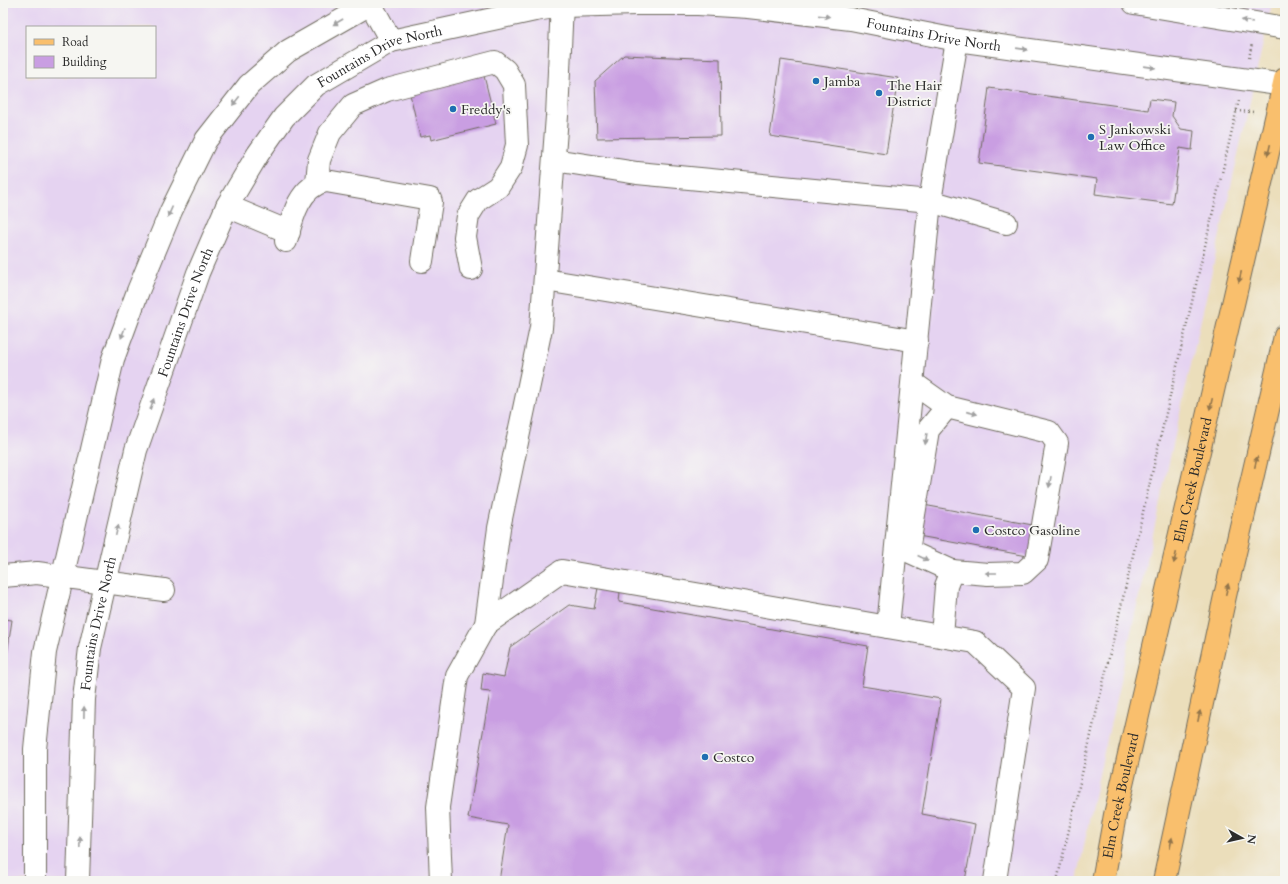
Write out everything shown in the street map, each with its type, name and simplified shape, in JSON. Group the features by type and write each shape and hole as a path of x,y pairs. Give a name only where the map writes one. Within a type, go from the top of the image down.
{"main road":[{"name":"Elm Creek Boulevard","path":"1103,881 1116,815 1285,83"},
{"path":"1164,881 1223,604 1285,336"}],"street":[{"path":"35,881 35,748 45,652 113,359 171,211 206,140 249,85 288,51 371,3 391,42"},
{"path":"1134,3 1285,28"},
{"name":"Fountains Drive North","path":"78,881 84,699 90,648 136,450 198,273 228,206 258,154 284,117 316,86 391,42 562,5 645,4 748,7 851,20 957,40 1243,81 1285,83"},
{"path":"441,881 438,807 457,676 486,624 499,528 541,328 554,160 562,5"},
{"path":"888,627 930,202 957,40"},
{"path":"317,183 319,160 330,133 353,105 387,90 495,62 505,70 514,85 517,145 511,167 498,187 478,200 468,216 465,237 471,269"},
{"path":"554,160 637,173 930,202 1006,223"},
{"path":"228,206 288,236 294,211 310,187 317,183 326,181 430,199 431,202 422,261"},
{"path":"545,280 917,341"},
{"path":"913,383 947,408 1049,432 1057,443 1037,560 1023,573 988,574 952,571 908,551 928,430 947,408"},
{"path":"486,624 562,571 975,642 1024,688 995,881"},
{"path":"942,636 946,586 952,571"},
{"path":"3,576 37,573 164,590"}],"path":[{"path":"1057,881 1257,23"}],"shaded area":[{"path":"3,3 1272,3 1091,810 1077,881 3,881"}],"building":[{"path":"624,55 720,59 721,136 597,138 595,81"},
{"path":"781,60 898,78 886,154 770,136"},
{"name":"Freddy's","path":"483,72 496,124 431,140 430,135 420,137 410,94"},
{"path":"989,88 1148,110 1150,99 1174,102 1172,116 1181,129 1194,131 1192,150 1180,148 1172,204 1095,194 1097,179 979,163"},
{"name":"Costco Gasoline","path":"918,504 1038,526 1033,557 913,535"},
{"name":"Costco","path":"598,588 620,592 619,602 868,646 862,686 941,699 922,814 975,824 965,881 499,881 508,825 468,818 490,692 481,691 483,673 504,677 510,647 569,605 594,609"},
{"path":"3,619 12,620 4,675 3,675"}],"place":[{"name":"Jamba","path":"816,81"},
{"name":"The Hair District","path":"879,93"},
{"name":"Freddy's","path":"453,109"},
{"name":"S Jankowski Law Office","path":"1091,137"},
{"name":"Costco Gasoline","path":"976,530"},
{"name":"Costco","path":"705,757"}]}
